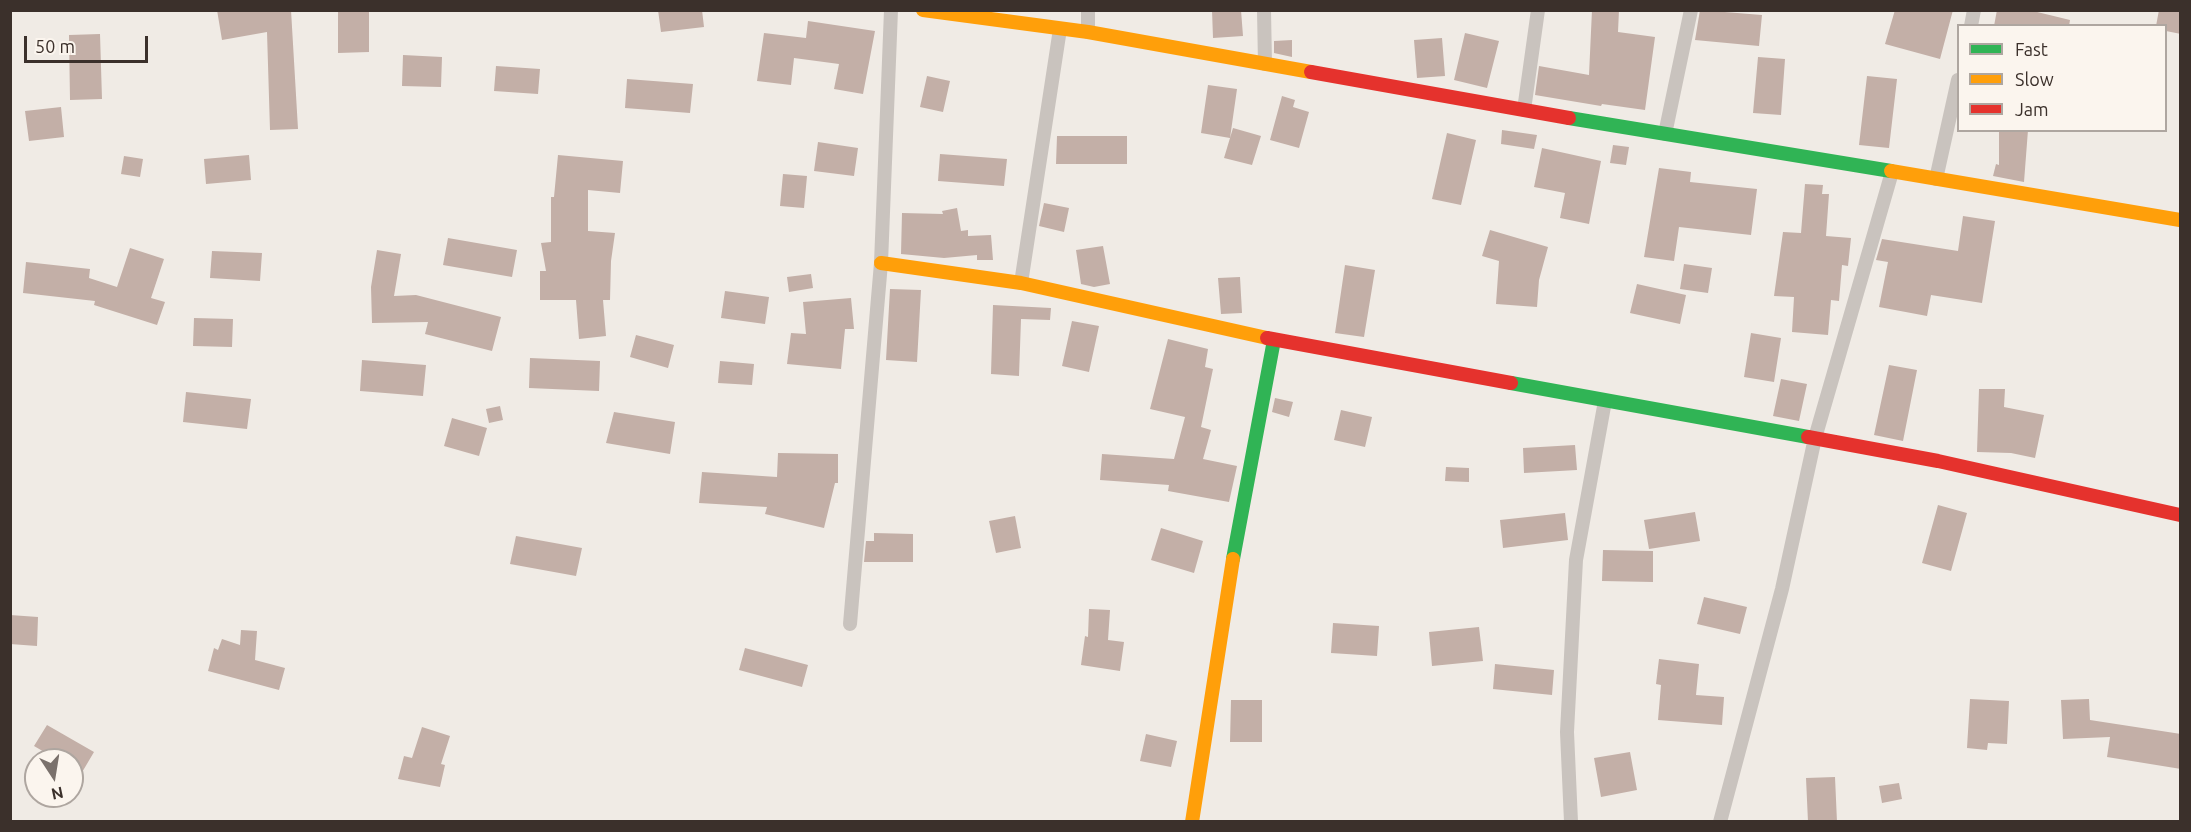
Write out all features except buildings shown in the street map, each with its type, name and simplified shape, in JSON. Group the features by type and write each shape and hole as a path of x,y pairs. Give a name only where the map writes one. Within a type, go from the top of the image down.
{"street":[{"path":"850,624 881,263 891,10"},
{"path":"923,10 1088,33 1524,110 2181,220"},
{"path":"1088,10 1088,33"},
{"path":"1264,10 1265,64"},
{"path":"1524,110 1538,10"},
{"path":"1665,134 1691,10"},
{"path":"1021,283 1060,29"},
{"path":"1936,179 1957,89"},
{"path":"1720,822 1782,589 1815,438 1892,172"},
{"path":"881,263 1021,283 1275,340 1938,461 2181,515"},
{"path":"1192,822 1242,503 1275,340"},
{"path":"1571,822 1567,732 1576,560 1605,401"}],"traffic: fast":[{"path":"1569,118 1891,171"},
{"path":"1233,559 1274,340"},
{"path":"1511,383 1808,437"}],"traffic: slow":[{"path":"923,10 1088,32 1311,72"},
{"path":"1891,171 2180,220"},
{"path":"881,263 1021,283 1267,338"},
{"path":"1192,822 1233,559"}],"traffic: jam":[{"path":"1311,72 1569,118"},
{"path":"1267,338 1511,383"},
{"path":"1808,437 1938,461 2180,515"}]}
